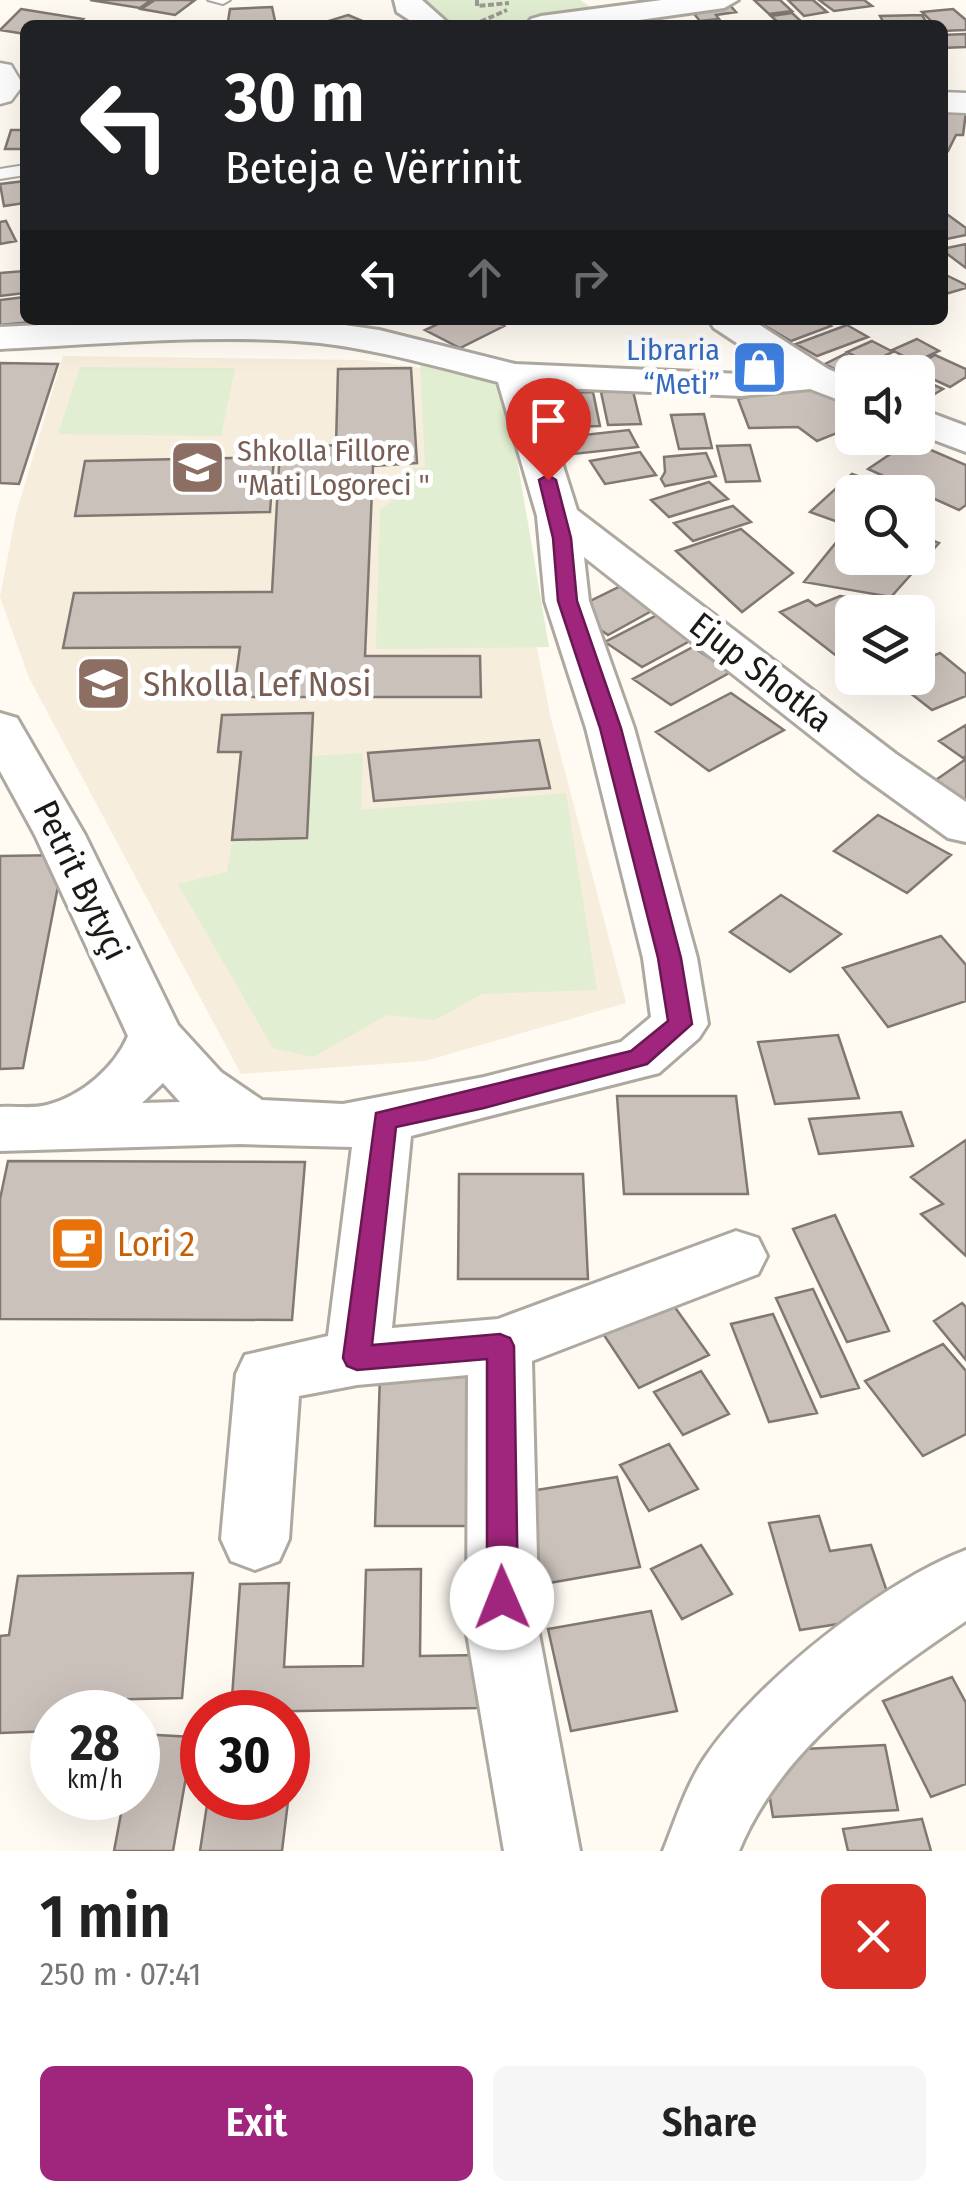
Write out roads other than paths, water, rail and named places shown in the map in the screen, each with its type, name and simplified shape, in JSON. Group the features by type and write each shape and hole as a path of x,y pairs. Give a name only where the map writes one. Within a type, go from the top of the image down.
{"street":[{"path":"408,0 408,6 428,20"},
{"path":"557,20 603,6 724,0"},
{"path":"0,71 7,85 0,94"},
{"path":"735,325 835,385"},
{"path":"0,338 160,330 317,332 379,340 515,375 741,385 815,376"},
{"path":"0,1129 158,1124 343,1126 384,1120 484,1099 639,1058 680,1024 670,958 610,728 567,601 558,516 515,375"},
{"path":"935,427 966,440"},
{"name":"Ejup Shotka","path":"558,516 864,753 966,826"},
{"name":"Petrit Bytyçi","path":"0,728 60,835 156,1036 197,1087 242,1117 264,1124"},
{"path":"59,1126 107,1099 140,1074 156,1036"},
{"path":"357,1358 384,1120"},
{"path":"255,1539 268,1374 357,1358 500,1346 736,1256"},
{"path":"500,1346 503,1634 542,1851"},
{"path":"700,1851 733,1782 790,1714 920,1612 966,1582"}],"lane":[{"path":"215,0 223,0"}],"place":[{"name":"Libraria “Meti”","path":"759,367"},
{"name":"Shkolla Fillore \"Mati Logoreci \"","path":"198,468"},
{"name":"Shkolla Lef Nosi","path":"104,684"},
{"name":"Lori 2","path":"78,1244"}]}
